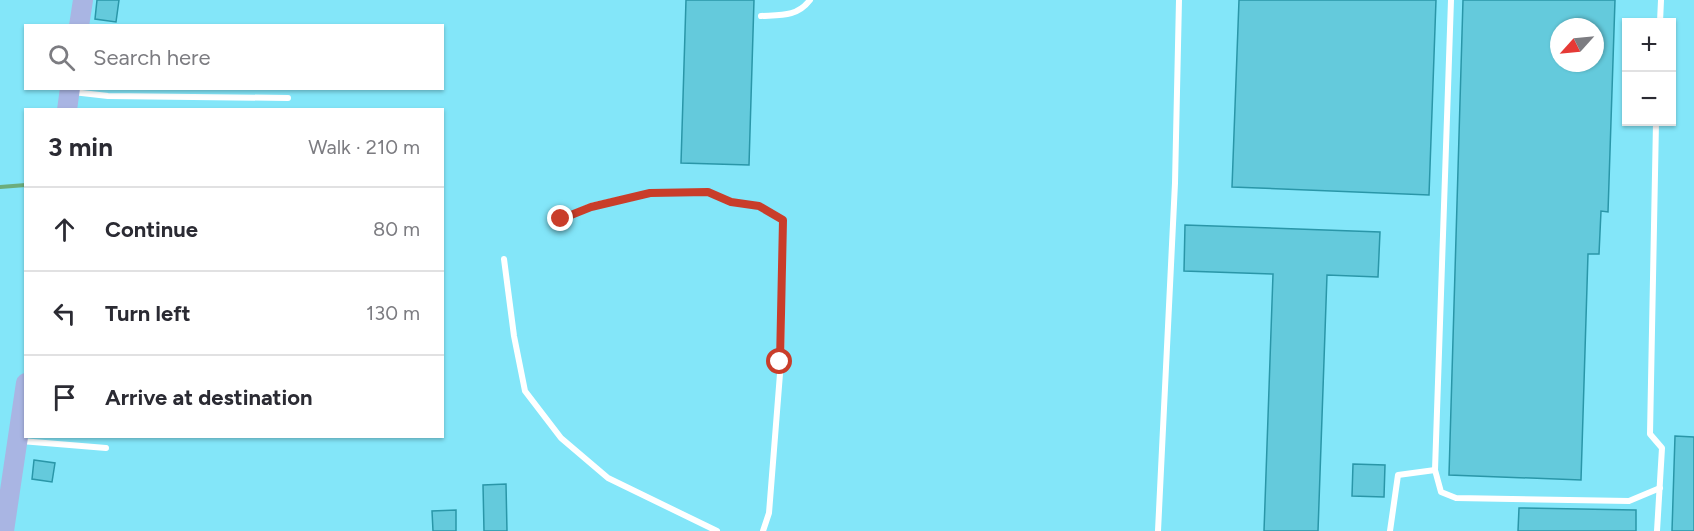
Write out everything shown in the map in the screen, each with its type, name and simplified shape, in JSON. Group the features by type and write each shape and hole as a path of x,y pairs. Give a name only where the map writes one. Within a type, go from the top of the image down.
{"main road":[{"path":"79,24 83,0"},
{"path":"4,531 24,398"}],"lane":[{"path":"761,16 790,15 801,10 810,0"},
{"path":"1158,531 1175,183 1179,0"},
{"path":"1450,0 1435,470 1441,492 1456,498 1629,501 1660,488"},
{"path":"1660,18 1661,0"},
{"path":"69,97 288,98"},
{"path":"1656,126 1650,434 1662,448 1657,531"},
{"path":"561,219 591,207 650,193 708,192 731,202 759,206 783,220 780,362 769,513 763,531"},
{"path":"504,259 514,336 525,391 561,438 608,478 717,531"},
{"path":"18,441 106,448"},
{"path":"1390,531 1398,475 1435,470"}],"building":[{"path":"97,0 119,0 116,22 95,19"},
{"path":"686,0 754,0 749,165 681,163"},
{"path":"1239,0 1436,0 1429,195 1232,187"},
{"path":"1463,0 1615,0 1608,212 1601,211 1599,254 1588,254 1581,480 1449,475"},
{"path":"1185,225 1380,232 1378,277 1327,275 1318,531 1264,531 1273,274 1184,271"},
{"path":"1675,436 1694,437 1694,531 1672,531"},
{"path":"34,460 55,463 52,482 32,479"},
{"path":"1353,464 1385,465 1384,497 1352,496"},
{"path":"506,484 507,531 484,531 483,485"},
{"path":"1519,508 1636,510 1636,531 1518,531"},
{"path":"456,510 456,531 433,531 432,511"}],"waterway":[{"path":"0,187 24,185"}],"route":[{"path":"561,219 591,207 650,193 708,192 731,202 759,206 783,220 780,362"}]}
